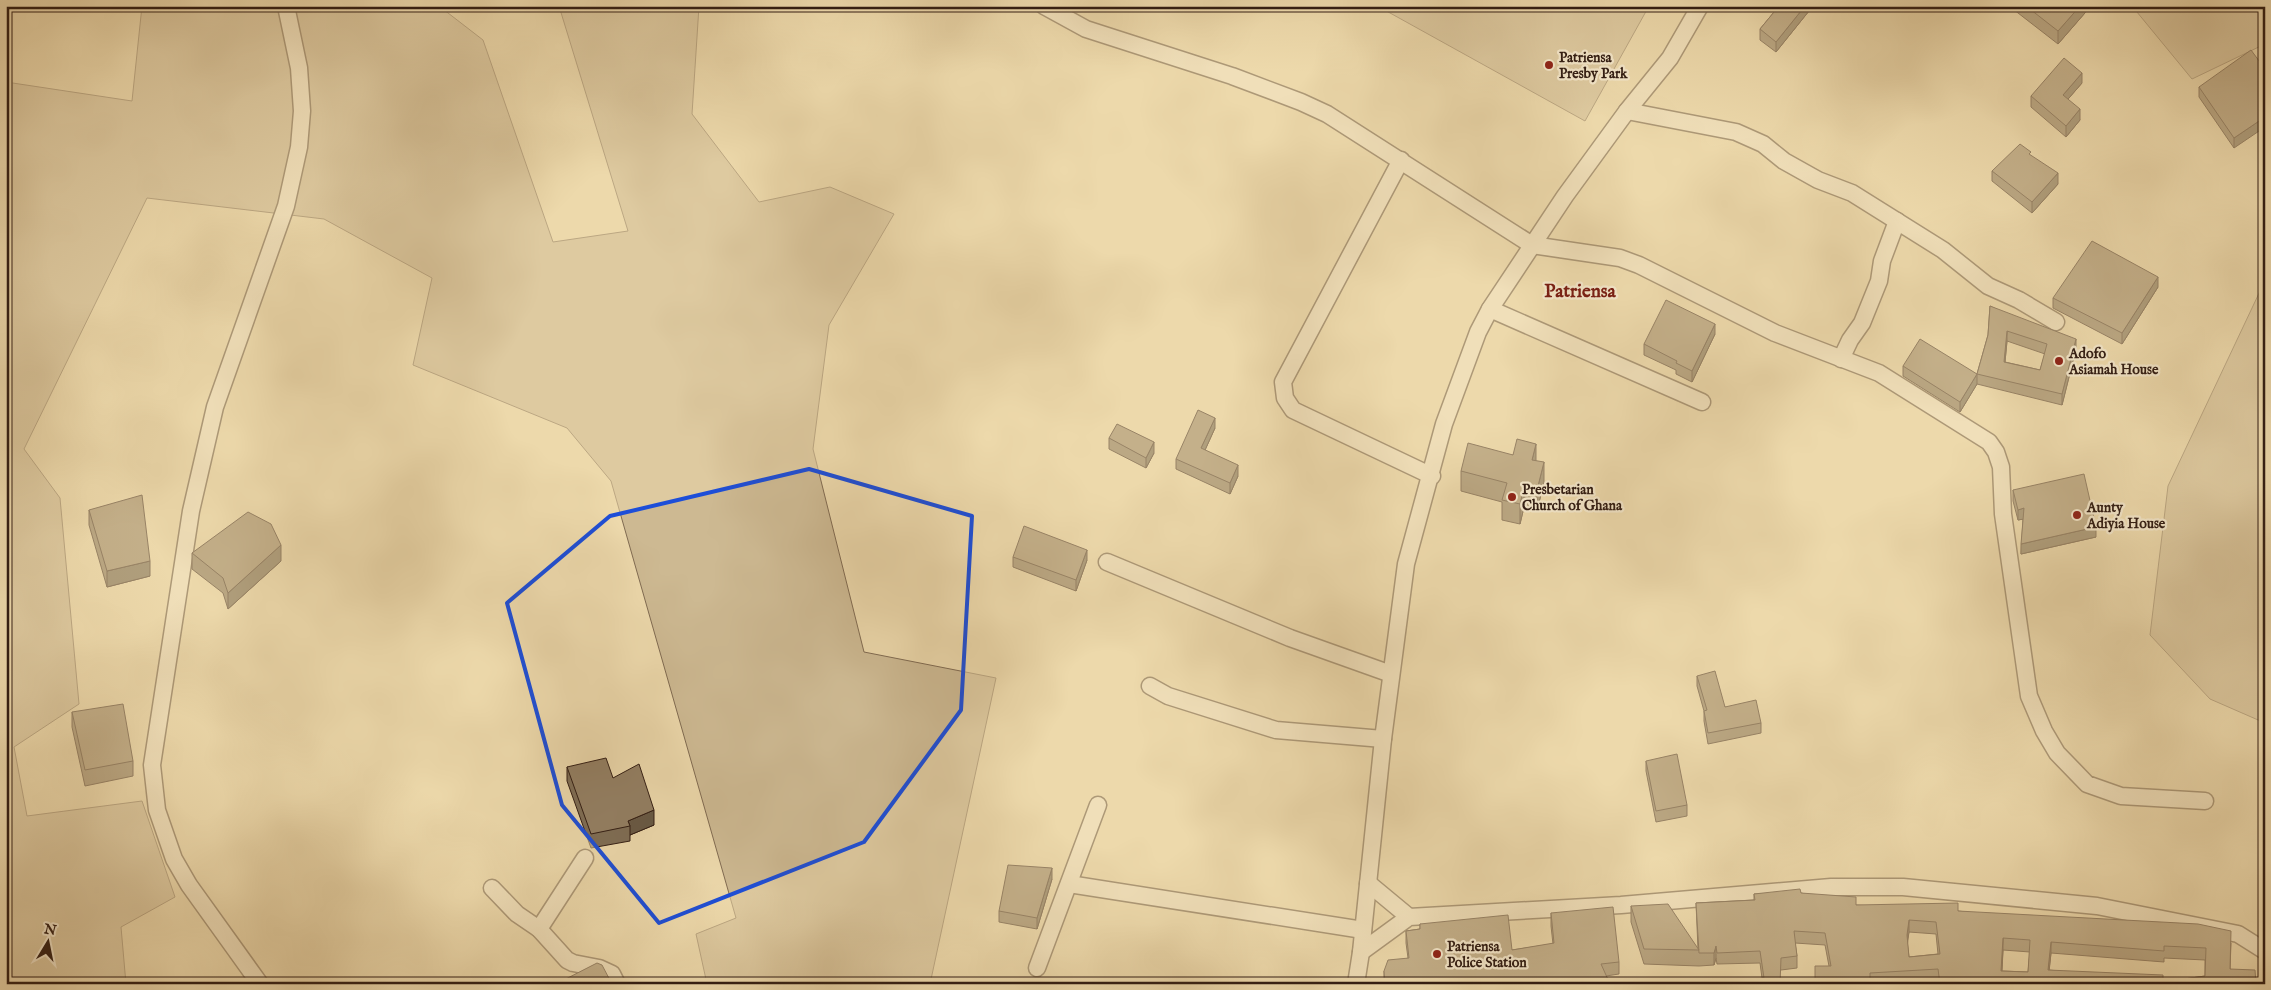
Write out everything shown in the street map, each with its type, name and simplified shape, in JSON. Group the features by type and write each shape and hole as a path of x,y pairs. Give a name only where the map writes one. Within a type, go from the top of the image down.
{"street":[{"path":"260,984 189,884 174,859 157,810 152,765 189,521 213,417 286,206 299,148 302,111 300,68 286,6"},
{"path":"1044,6 1086,29 1170,55 1301,102 1327,114 1532,245 1620,258 1639,265 1775,334 1879,373 1989,442 1996,452 2000,467 2003,514 2030,696 2044,731 2057,753 2088,784 2121,796 2204,801"},
{"path":"1356,984 1383,739 1406,564 1432,476 1444,424 1478,332 1490,309 1532,245 1626,111 1670,58 1700,6"},
{"path":"1626,111 1736,132 1763,144 1784,161 1818,180 1852,193 1943,250 1988,286 2019,300 2056,322"},
{"path":"1401,160 1283,382 1285,398 1293,410 1432,476"},
{"path":"1841,359 1850,340 1862,323 1872,300 1879,281 1882,261 1897,221"},
{"path":"1490,309 1702,402"},
{"path":"1107,562 1290,638 1391,674"},
{"path":"1150,686 1168,696 1276,730 1383,739"},
{"path":"1037,968 1098,805"},
{"path":"539,929 585,858"},
{"path":"1368,883 1409,917"},
{"path":"1069,884 1363,930"},
{"path":"1361,952 1409,917 1621,906 1831,887 1903,887 2097,906 2238,934 2265,951"},
{"path":"492,888 517,914 539,929 567,960 606,971 612,974 617,984"}],"highlighted area":[{"path":"809,469 972,516 961,710 864,842 659,923 562,805 507,603 610,516"}],"shaded area":[{"path":"142,6 439,6 483,40 553,242 628,231 559,6 699,6 692,114 759,202 830,187 894,214 829,325 813,449 864,652 996,678 930,984 707,984 696,934 736,918 611,481 567,428 413,365 432,278 324,219 147,198 24,449 60,498 79,704 14,747 27,816 142,801 175,897 121,927 126,984 6,984 6,82 132,101"},
{"name":"Patriensa Presby Park","path":"1382,6 1649,6 1585,121 1381,8"},
{"path":"2132,6 2265,6 2265,44 2192,79"},
{"path":"2265,286 2265,723 2210,699 2150,635 2168,486 2261,289"}],"building":[{"path":"1779,6 1805,6 1776,42 1760,29"},
{"path":"2026,6 2080,6 2058,31"},
{"path":"2251,50 2265,69 2265,117 2234,138 2199,87"},
{"path":"2064,58 2082,73 2063,95 2080,109 2066,126 2031,96"},
{"path":"2020,144 2031,152 2029,154 2058,173 2032,202 1992,171"},
{"path":"2092,241 2158,277 2122,333 2053,298"},
{"path":"1666,300 1715,324 1692,371 1644,344"},
{"path":"1990,306 2076,339 2062,394 1977,374 1988,335","holes":["2007,331 2047,344 2040,370 2004,362"]},
{"path":"1920,339 1977,374 1960,402 1903,366"},
{"path":"1198,410 1215,418 1201,448 1238,465 1230,483 1176,459"},
{"path":"1117,424 1154,442 1146,458 1109,438"},
{"path":"1517,439 1536,444 1532,460 1544,462 1537,490 1524,487 1520,504 1502,500 1507,483 1461,471 1468,443 1513,455"},
{"name":"Aunty Adiyia House","path":"2084,474 2096,527 2021,544 2024,508 2018,510 2013,490"},
{"path":"142,495 150,561 107,571 89,510"},
{"path":"248,512 271,524 281,545 228,593 223,578 192,553"},
{"path":"1024,526 1087,550 1076,580 1013,557"},
{"path":"1715,671 1725,707 1756,700 1761,723 1708,733 1704,711 1707,710 1697,676"},
{"path":"123,704 133,761 85,770 72,712"},
{"path":"1677,754 1687,805 1656,811 1646,761"},
{"path":"606,758 613,778 639,764 654,810 628,821 630,826 591,834 567,767"},
{"path":"1008,865 1052,868 1037,918 999,911"},
{"path":"1800,889 1801,893 1856,897 1856,905 1958,903 1958,911 2198,924 2231,931 2230,969 2255,970 2256,984 1940,984 1938,969 1870,973 1870,984 1815,984 1815,966 1831,966 1825,933 1794,931 1797,956 1781,958 1780,984 1726,984 1764,978 1760,951 1717,953 1716,946 1714,953 1699,953 1696,903 1755,900 1754,894","holes":["1909,920 1936,922 1940,954 1909,957 1907,935","2003,938 2030,940 2028,972 2001,971","2051,942 2164,951 2164,946 2206,948 2205,976 2163,982 2163,975 2048,970"]},
{"path":"1668,904 1699,950 1644,949 1631,906"},
{"path":"1613,907 1619,962 1601,964 1610,984 1385,984 1384,971 1388,960 1409,958 1406,931 1420,929 1420,924 1508,915 1512,950 1554,943 1551,913"},
{"path":"597,963 602,965 612,984 556,984"}],"place":[{"name":"Patriensa Presby Park","path":"1549,65"},
{"name":"Adofo Asiamah House","path":"2059,361"},
{"name":"Presbetarian Church of Ghana","path":"1512,497"},
{"name":"Aunty Adiyia House","path":"2077,515"},
{"name":"Patriensa Police Station","path":"1437,954"}],"district":[{"name":"Patriensa","path":"1580,290"}]}
